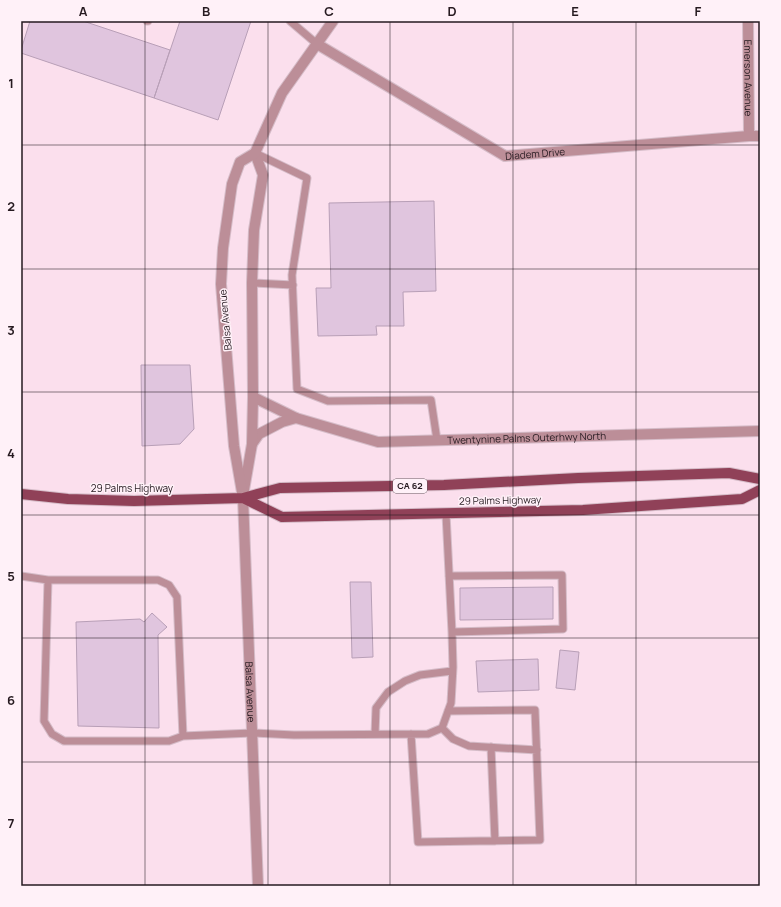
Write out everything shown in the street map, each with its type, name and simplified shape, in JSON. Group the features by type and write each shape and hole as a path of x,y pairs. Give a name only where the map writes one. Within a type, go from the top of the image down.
{"main road":[{"name":"29 Palms Highway","path":"21,494 68,499 134,501 243,498 280,488 444,485 578,478 729,473 760,479"},
{"name":"29 Palms Highway","path":"243,498 282,517 583,510 742,500 760,490"}],"street":[{"path":"255,153 282,93 333,21"},
{"name":"Emerson Avenue","path":"748,21 749,136"},
{"name":"Diadem Drive","path":"317,44 505,156 760,136"},
{"name":"Balsa Avenue","path":"243,498 252,444 252,283 254,230 263,175 255,153 240,162 232,184 223,248 222,284 234,446 243,498 258,886"},
{"name":"Twentynine Palms Outerhwy North","path":"253,397 296,418 378,442 760,431"},
{"path":"252,444 259,434 282,422 296,418"}],"lane":[{"path":"290,21 317,44"},
{"path":"255,153 307,178 292,275 297,389 328,401 431,400 437,440"},
{"path":"252,283 293,285"},
{"path":"48,580 44,721 52,734 64,741 170,741 183,736 252,733 428,734 442,728 451,703 452,632 446,514"},
{"path":"449,576 562,575 563,629 452,632"},
{"path":"21,576 48,580 158,580 169,585 177,597 183,736"},
{"path":"375,734 376,708 388,692 405,681 420,675 452,671"},
{"path":"411,734 418,842 540,840 535,710 448,711"},
{"path":"442,728 453,739 469,746 536,750"},
{"path":"491,747 495,841"}],"building":[{"path":"30,21 83,21 170,50 154,98 21,53"},
{"path":"180,21 251,21 218,120 154,98"},
{"path":"434,201 436,291 403,292 404,326 376,326 377,335 318,336 316,288 331,288 329,203"},
{"path":"141,365 190,365 194,429 180,444 142,446"},
{"path":"350,582 371,582 373,657 352,658"},
{"path":"553,587 553,619 460,620 460,588"},
{"path":"152,613 167,627 158,635 159,728 78,726 76,622 140,619 144,622"},
{"path":"560,650 579,652 575,690 556,688"},
{"path":"538,659 539,690 478,692 476,661"}]}
